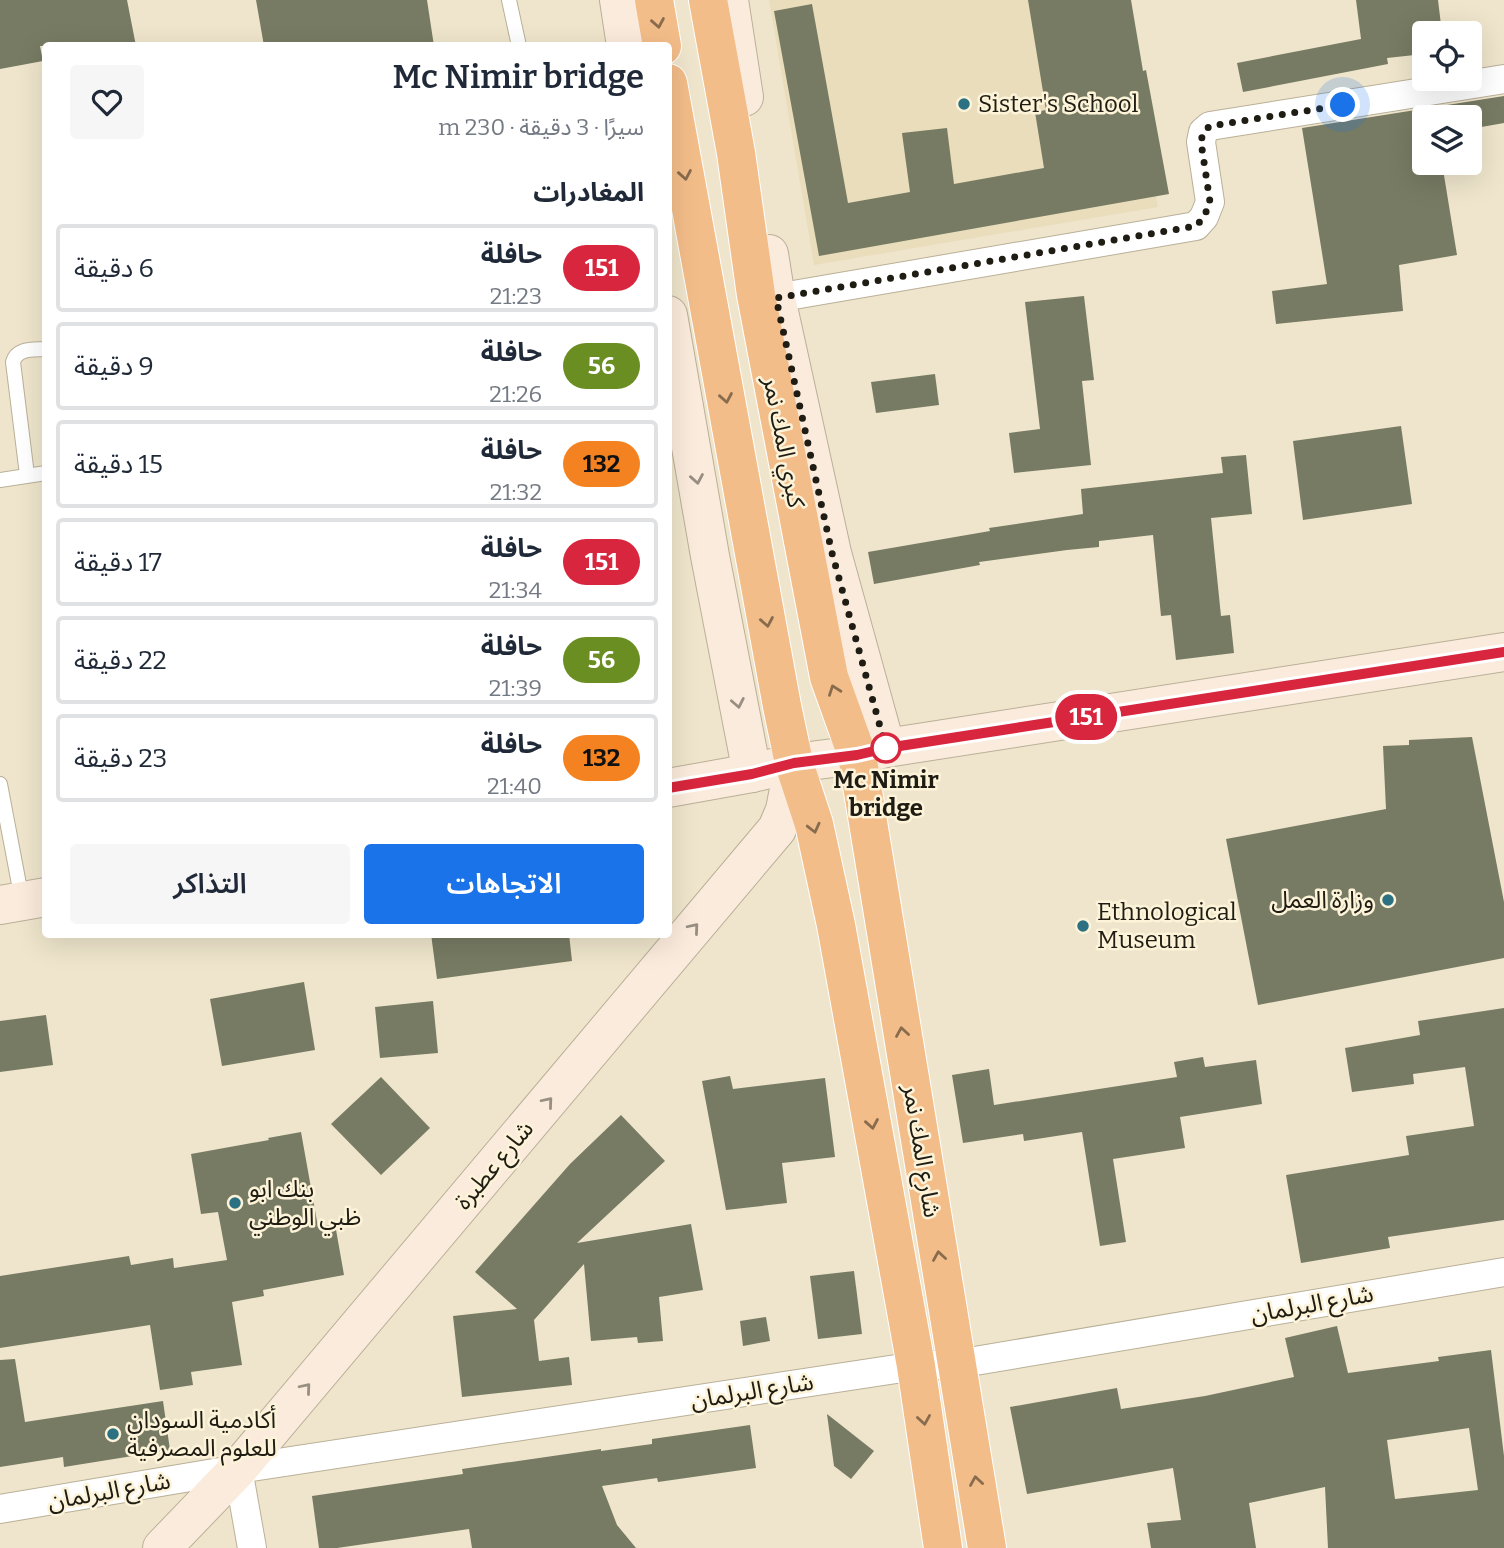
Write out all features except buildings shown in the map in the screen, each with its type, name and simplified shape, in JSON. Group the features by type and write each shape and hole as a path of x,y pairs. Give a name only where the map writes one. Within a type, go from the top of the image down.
{"highway":[{"path":"654,0 661,42"},
{"name":"كبري المك نمر","path":"708,0 736,153 756,295 830,677 872,752"},
{"name":"كبري المك نمر","path":"672,105 794,763"},
{"name":"شارع المك نمر","path":"872,752 957,1364 986,1548"},
{"name":"شارع المك نمر","path":"794,763 814,824 836,925 916,1366 943,1548"}],"street":[{"path":"619,0 625,42"},
{"path":"729,0 776,298 872,752"},
{"path":"776,298 1196,226 1204,217 1210,202 1201,142 1203,132 1210,126 1504,79"},
{"path":"672,338 752,774"},
{"path":"672,787 752,774 794,763 1504,652"},
{"name":"شارع عطبرة","path":"162,1548 238,1469 777,829 785,810 794,763"},
{"name":"شارع البرلمان","path":"0,1509 238,1469 916,1366 957,1364 1504,1272"},
{"path":"238,1469 252,1548"}],"lane":[{"path":"509,0 518,42"},
{"path":"27,475 13,362 20,352 42,349"},
{"path":"0,480 42,473"},
{"path":"0,783 22,901"}],"shaded area":[{"name":"Sister's School","path":"769,0 1123,0 1158,207 814,265"}],"bus line":[{"name":"151","path":"672,787 752,774 794,763 1504,652"}],"place":[{"name":"Sister's School","path":"964,104"},
{"name":"Mc Nimir bridge","path":"886,748"},
{"name":"وزارة العمل","path":"1388,900"},
{"name":"Ethnological Museum","path":"1083,926"},
{"name":"بنك ابو ظبي الوطني","path":"235,1203"},
{"name":"أكادمية السودان للعلوم المصرفية","path":"113,1434"}],"route":[{"path":"886,748 832,553 776,298 1196,226 1204,217 1210,202 1201,142 1203,132 1210,126 1343,105"}]}
